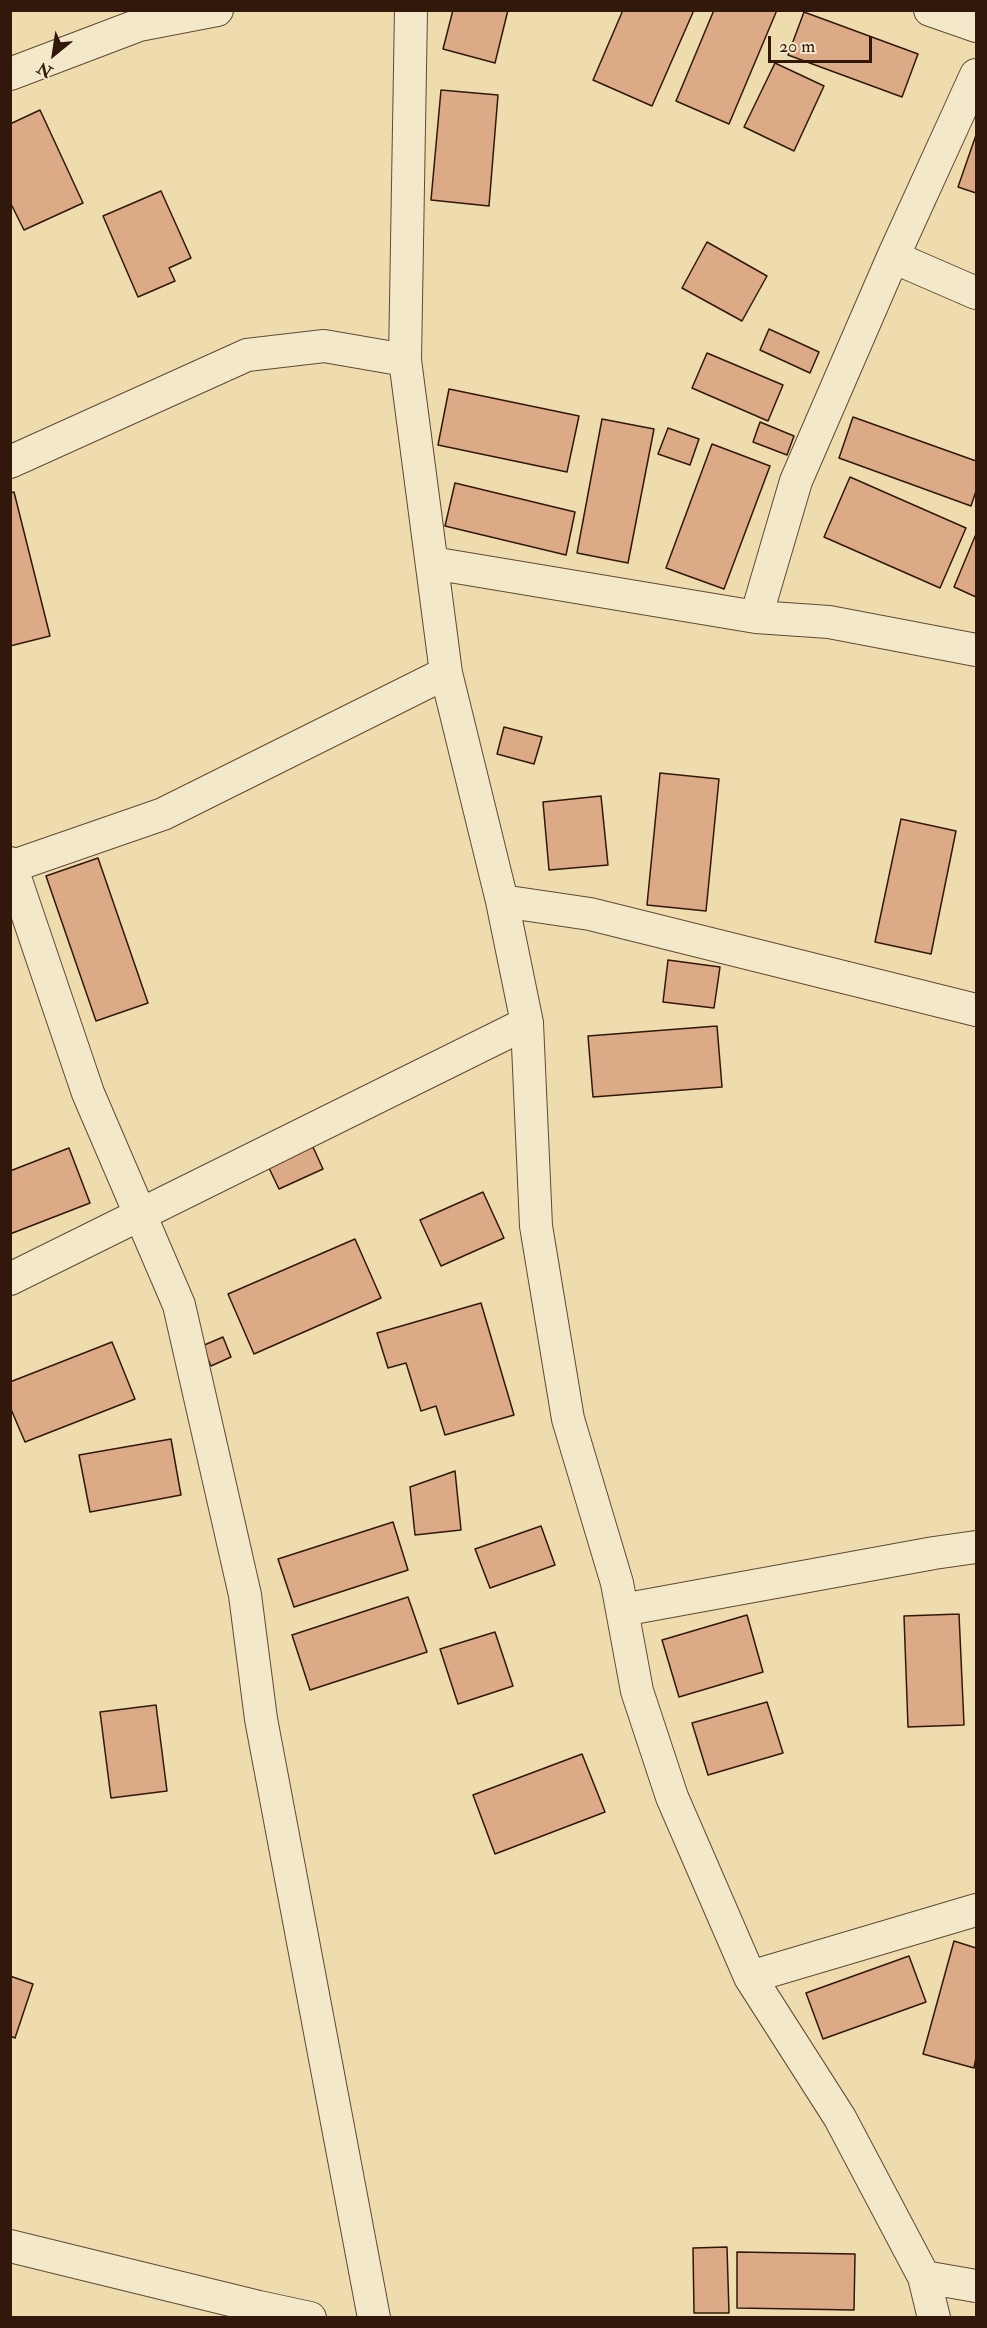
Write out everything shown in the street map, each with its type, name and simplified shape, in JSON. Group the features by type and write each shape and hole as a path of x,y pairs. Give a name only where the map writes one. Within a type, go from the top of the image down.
{"street":[{"path":"10,74 139,25 217,10"},
{"path":"411,10 405,360 446,673 502,901 526,1023 536,1226 568,1419 617,1583 637,1691 672,1797 750,1977 840,2118 924,2277 934,2318"},
{"path":"930,10 976,26"},
{"path":"756,617 796,480 893,256 976,75"},
{"path":"893,256 976,293"},
{"path":"10,462 247,355 324,346 405,360"},
{"path":"432,563 756,617 829,622 976,650"},
{"path":"374,2318 261,1719 245,1595 179,1305 87,1093 11,865 163,814 446,673"},
{"path":"502,901 590,914 976,1010"},
{"path":"10,1279 526,1023"},
{"path":"622,1610 976,1547"},
{"path":"750,1977 976,1910"},
{"path":"10,2246 310,2318"},
{"path":"924,2277 976,2286"}],"building":[{"path":"453,10 508,10 495,63 443,49"},
{"path":"623,10 694,10 652,106 593,80"},
{"path":"714,10 777,10 729,124 676,101"},
{"path":"804,12 918,54 902,97 788,55"},
{"path":"775,63 824,86 794,151 744,127"},
{"path":"441,90 498,95 489,206 431,200"},
{"path":"40,110 83,203 24,230 10,202 10,124"},
{"path":"976,135 976,193 958,187"},
{"path":"161,191 191,258 169,268 175,281 138,297 103,216"},
{"path":"707,242 767,276 742,321 682,288"},
{"path":"769,329 819,352 810,373 760,350"},
{"path":"707,353 783,385 768,421 692,388"},
{"path":"449,389 579,416 567,472 438,445"},
{"path":"853,417 976,461 976,491 971,506 839,458"},
{"path":"602,419 654,429 628,563 577,553"},
{"path":"760,422 794,436 787,455 753,442"},
{"path":"668,428 699,439 690,465 658,454"},
{"path":"712,444 770,466 724,589 666,568"},
{"path":"850,477 966,528 940,588 824,537"},
{"path":"455,483 575,512 566,555 445,526"},
{"path":"14,492 50,636 10,646 10,493"},
{"path":"976,534 976,597 954,587"},
{"path":"504,727 542,737 534,764 497,754"},
{"path":"660,773 719,779 706,911 647,905"},
{"path":"601,796 608,865 549,870 543,802"},
{"path":"901,819 956,831 931,954 875,942"},
{"path":"98,858 148,1003 96,1021 46,876"},
{"path":"668,960 720,967 714,1008 663,1002"},
{"path":"717,1026 722,1087 593,1097 588,1036"},
{"path":"313,1147 323,1169 279,1189 268,1166"},
{"path":"69,1148 90,1203 10,1234 10,1171"},
{"path":"483,1192 504,1238 441,1266 420,1220"},
{"path":"355,1239 381,1298 254,1354 228,1294"},
{"path":"481,1303 514,1415 445,1435 436,1406 421,1411 406,1363 388,1368 377,1333"},
{"path":"223,1337 231,1357 211,1366 202,1346"},
{"path":"112,1342 135,1399 25,1442 10,1407 10,1382"},
{"path":"171,1439 181,1495 90,1512 79,1455"},
{"path":"455,1471 461,1530 415,1535 410,1487"},
{"path":"393,1522 408,1570 294,1607 278,1559"},
{"path":"541,1526 555,1565 490,1588 475,1549"},
{"path":"408,1597 427,1652 310,1690 292,1635"},
{"path":"959,1614 964,1725 908,1727 904,1616"},
{"path":"747,1615 763,1672 679,1697 662,1640"},
{"path":"495,1632 513,1686 458,1704 440,1649"},
{"path":"767,1702 783,1753 708,1775 692,1723"},
{"path":"156,1705 167,1791 111,1798 100,1712"},
{"path":"582,1754 605,1812 495,1854 473,1795"},
{"path":"954,1941 976,1948 976,2057 974,2068 923,2054"},
{"path":"909,1956 926,2002 823,2039 806,1993"},
{"path":"10,1976 33,1984 15,2038 10,2036"},
{"path":"727,2247 729,2313 694,2313 693,2248"},
{"path":"737,2252 855,2254 854,2310 737,2308"}]}
